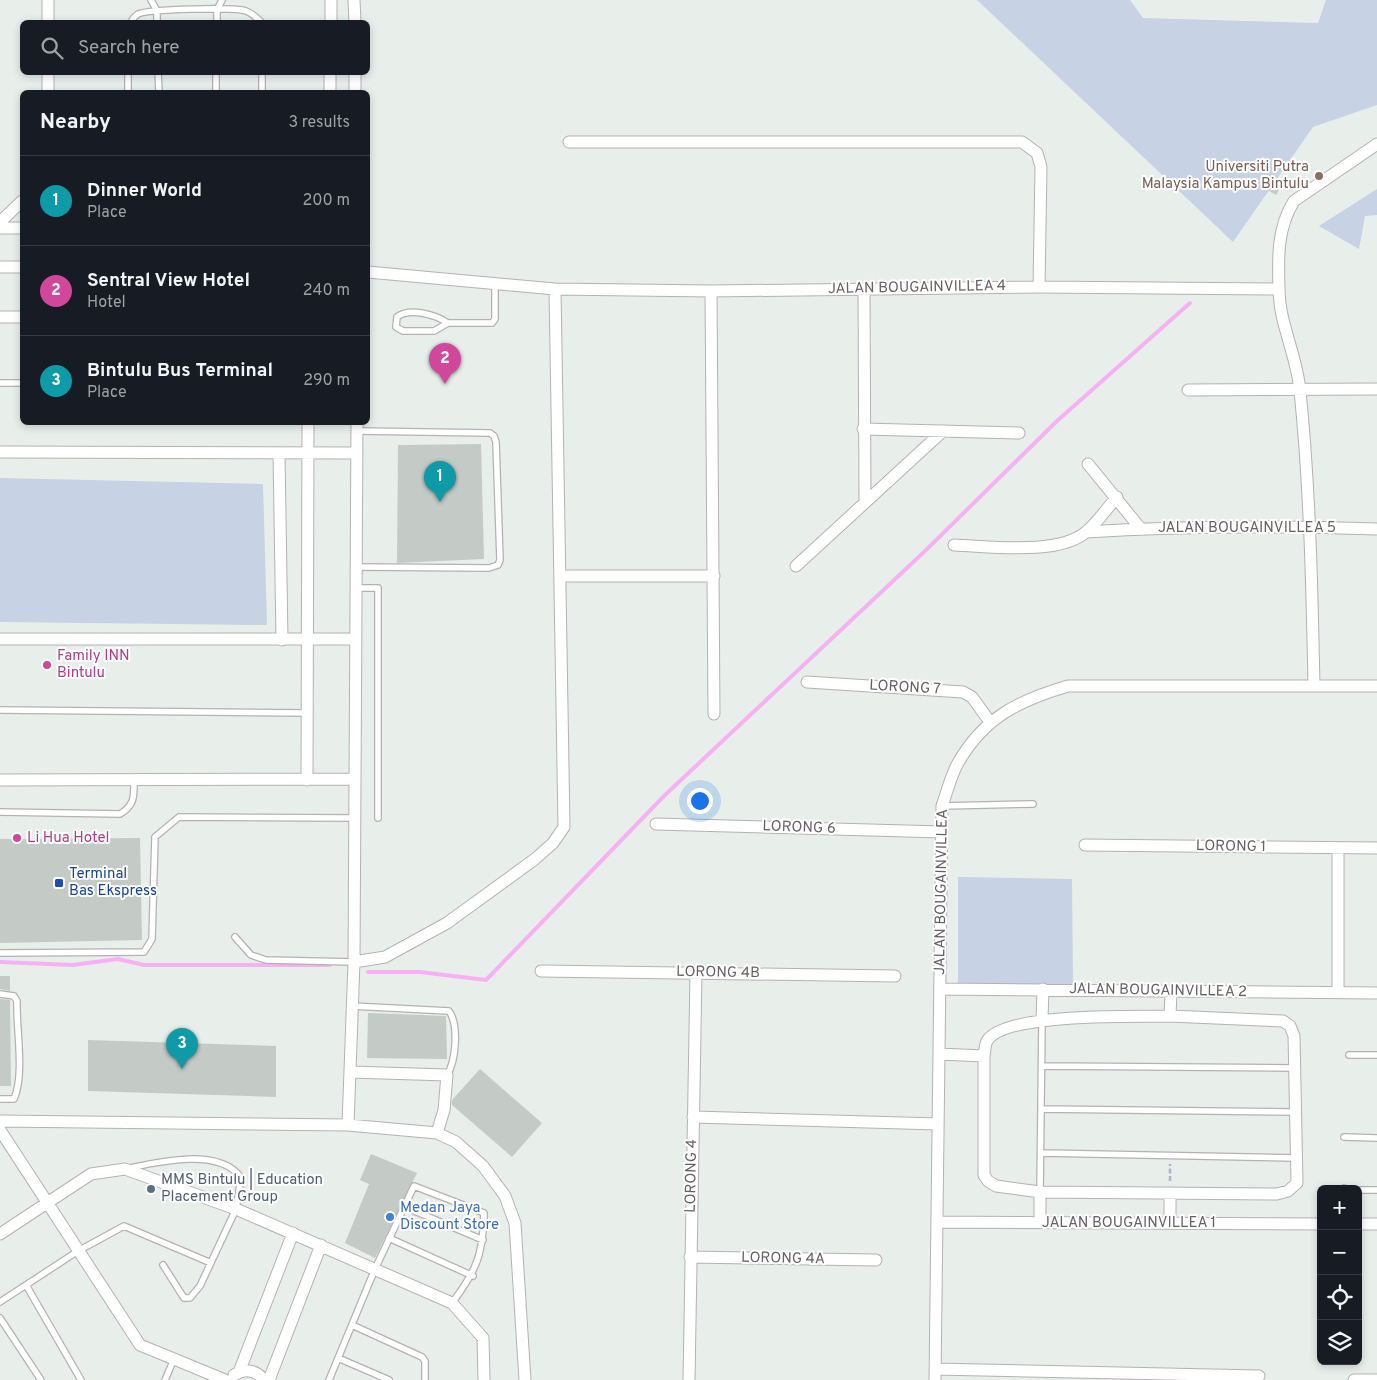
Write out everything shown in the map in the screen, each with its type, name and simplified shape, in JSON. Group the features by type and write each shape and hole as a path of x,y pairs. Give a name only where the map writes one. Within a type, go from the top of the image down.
{"street":[{"path":"48,0 48,20"},
{"path":"331,0 331,20"},
{"path":"354,0 355,20"},
{"path":"48,75 48,90"},
{"path":"330,75 330,90"},
{"path":"355,75 356,90"},
{"path":"568,142 1022,142 1037,152 1041,167 1039,287"},
{"path":"1314,686 1310,527 1300,390 1294,352 1281,316 1278,289 1280,231 1286,213 1294,201 1377,144"},
{"path":"0,222 20,203"},
{"path":"0,228 20,228"},
{"path":"0,267 20,267"},
{"name":"JALAN BOUGAINVILLEA 4","path":"370,272 555,289 711,291 1039,287 1278,289"},
{"path":"354,962 385,957 447,924 535,859 553,843 564,827 555,289"},
{"path":"864,289 863,429 865,500"},
{"path":"711,291 714,714"},
{"path":"0,317 20,317"},
{"path":"1188,390 1377,389"},
{"path":"307,780 308,425"},
{"path":"348,1125 354,962 357,427"},
{"path":"863,429 1019,433"},
{"path":"796,566 865,500 943,431"},
{"path":"0,452 357,453"},
{"path":"278,453 282,640"},
{"name":"JALAN BOUGAINVILLEA 5","path":"1088,464 1141,529 1310,527 1377,529"},
{"path":"954,545 1049,546 1068,542 1086,532 1116,496"},
{"path":"1086,532 1141,529"},
{"path":"560,576 714,576"},
{"path":"0,639 356,639"},
{"name":"LORONG 7","path":"807,682 964,692 972,697 990,722"},
{"name":"JALAN BOUGAINVILLEA","path":"935,1374 942,806 958,763 990,722 1032,697 1068,686 1377,686"},
{"path":"0,780 355,779"},
{"name":"LORONG 6","path":"656,824 942,832"},
{"name":"LORONG 1","path":"1085,845 1377,848"},
{"path":"1338,848 1338,992"},
{"name":"LORONG 4B","path":"541,971 895,976"},
{"name":"LORONG 4","path":"688,1380 696,972"},
{"name":"JALAN BOUGAINVILLEA 2","path":"940,989 1377,993"},
{"path":"1042,1019 1043,989"},
{"path":"1170,1016 1171,992"},
{"path":"1170,1016 1283,1021 1290,1026 1294,1036 1297,1183 1288,1191 1277,1194 1040,1192 996,1186 988,1181 984,1175 984,1056 987,1040 997,1033 1042,1019 1170,1016"},
{"path":"939,1054 984,1056"},
{"path":"350,1072 447,1075 444,1110 437,1133"},
{"path":"693,1116 938,1124"},
{"path":"0,1120 348,1125 437,1133 456,1142 483,1166 505,1196 515,1223 525,1380"},
{"path":"0,1130 140,1345 225,1380"},
{"path":"0,1234 91,1174 125,1170 236,1209 452,1303 484,1338 484,1380"},
{"path":"1040,1192 1040,1222"},
{"path":"1170,1193 1170,1223"},
{"name":"JALAN BOUGAINVILLEA 1","path":"937,1222 1317,1224"},
{"path":"1362,1224 1377,1224"},
{"path":"230,1380 239,1372 293,1233"},
{"path":"269,1380 321,1245"},
{"name":"LORONG 4A","path":"690,1257 876,1260"},
{"path":"239,1372 252,1371 264,1380"},
{"path":"935,1374 1259,1376"},
{"path":"1354,1380 1377,1380"}],"lane":[{"path":"150,0 156,11 157,20"},
{"path":"217,20 217,10 222,0"},
{"path":"132,20 138,14 156,11 217,10 245,10 259,20"},
{"path":"128,75 128,90"},
{"path":"158,75 159,90"},
{"path":"216,75 216,90"},
{"path":"262,75 262,90"},
{"path":"448,323 435,315 405,313 397,317 396,327 403,331 434,331 448,323 492,323 495,319 495,283"},
{"path":"0,383 20,383"},
{"path":"356,567 489,568 498,565 500,560 496,442 494,436 490,433 357,427"},
{"path":"356,588 378,588 378,818"},
{"path":"0,710 307,713"},
{"path":"0,812 120,814 130,808 134,800 134,780"},
{"path":"942,806 1033,804"},
{"path":"0,952 144,952 152,939 155,837 179,817 355,818"},
{"path":"235,937 250,955 266,960 354,962"},
{"path":"0,994 14,996 17,1000 18,1090 14,1099 0,1099"},
{"path":"352,1006 449,1011 454,1026 452,1067 447,1075"},
{"path":"1040,1192 1042,1019"},
{"path":"1349,1055 1377,1055"},
{"path":"1042,1066 1294,1068"},
{"path":"1041,1109 1295,1112"},
{"path":"1344,1137 1377,1138"},
{"path":"1041,1154 1296,1158"},
{"path":"125,1170 170,1159 223,1162 236,1170 241,1178 236,1209 200,1286 187,1299 184,1298 163,1265"},
{"path":"329,1380 375,1269 414,1186 483,1212 483,1240 472,1276 452,1303"},
{"path":"1362,1190 1377,1190"},
{"path":"405,1207 483,1240"},
{"path":"0,1302 78,1251 124,1226 211,1263"},
{"path":"389,1238 472,1276"},
{"path":"26,1285 81,1380"},
{"path":"0,1318 41,1380"},
{"path":"352,1325 422,1357 425,1360 424,1380"},
{"path":"338,1358 389,1380"},
{"path":"165,1380 174,1359"}],"path":[{"path":"1170,1156 1170,1193"}],"shaded area":[{"path":"977,0 1130,0 1143,18 1318,23 1326,0 1377,0 1377,105 1313,127 1233,242"},
{"path":"1377,189 1377,215 1365,216 1359,249 1319,226"},
{"path":"0,478 263,484 267,625 0,622"},
{"path":"958,877 1072,879 1073,985 958,984"}],"building":[{"path":"1273,178 1282,184 1276,195 1266,189"},
{"path":"481,444 484,559 397,563 398,445"},
{"path":"140,838 142,940 0,943 0,839"},
{"path":"0,976 10,976 10,991 0,989"},
{"path":"0,999 10,1000 11,1086 0,1086"},
{"path":"368,1013 446,1016 447,1059 367,1058"},
{"path":"88,1040 276,1046 276,1097 88,1091"},
{"path":"480,1069 542,1123 512,1157 452,1105 452,1100"},
{"path":"371,1154 417,1173 375,1258 345,1243 369,1184 360,1180"}],"waterway":[{"path":"368,972 420,972 486,980 665,795 924,552 1057,421 1190,303"},
{"path":"0,962 73,965 118,959 144,965 330,965"}],"place":[{"name":"Universiti Putra Malaysia Kampus Bintulu","path":"1319,176"},
{"name":"Sentral View Hotel","path":"445,384"},
{"name":"Dinner World","path":"440,502"},
{"name":"Family INN Bintulu","path":"47,665"},
{"name":"Li Hua Hotel","path":"17,838"},
{"name":"Terminal Bas Ekspress","path":"59,883"},
{"name":"Bintulu Bus Terminal","path":"182,1069"},
{"name":"MMS Bintulu | Education Placement Group","path":"151,1189"},
{"name":"Medan Jaya Discount Store","path":"390,1217"}]}
